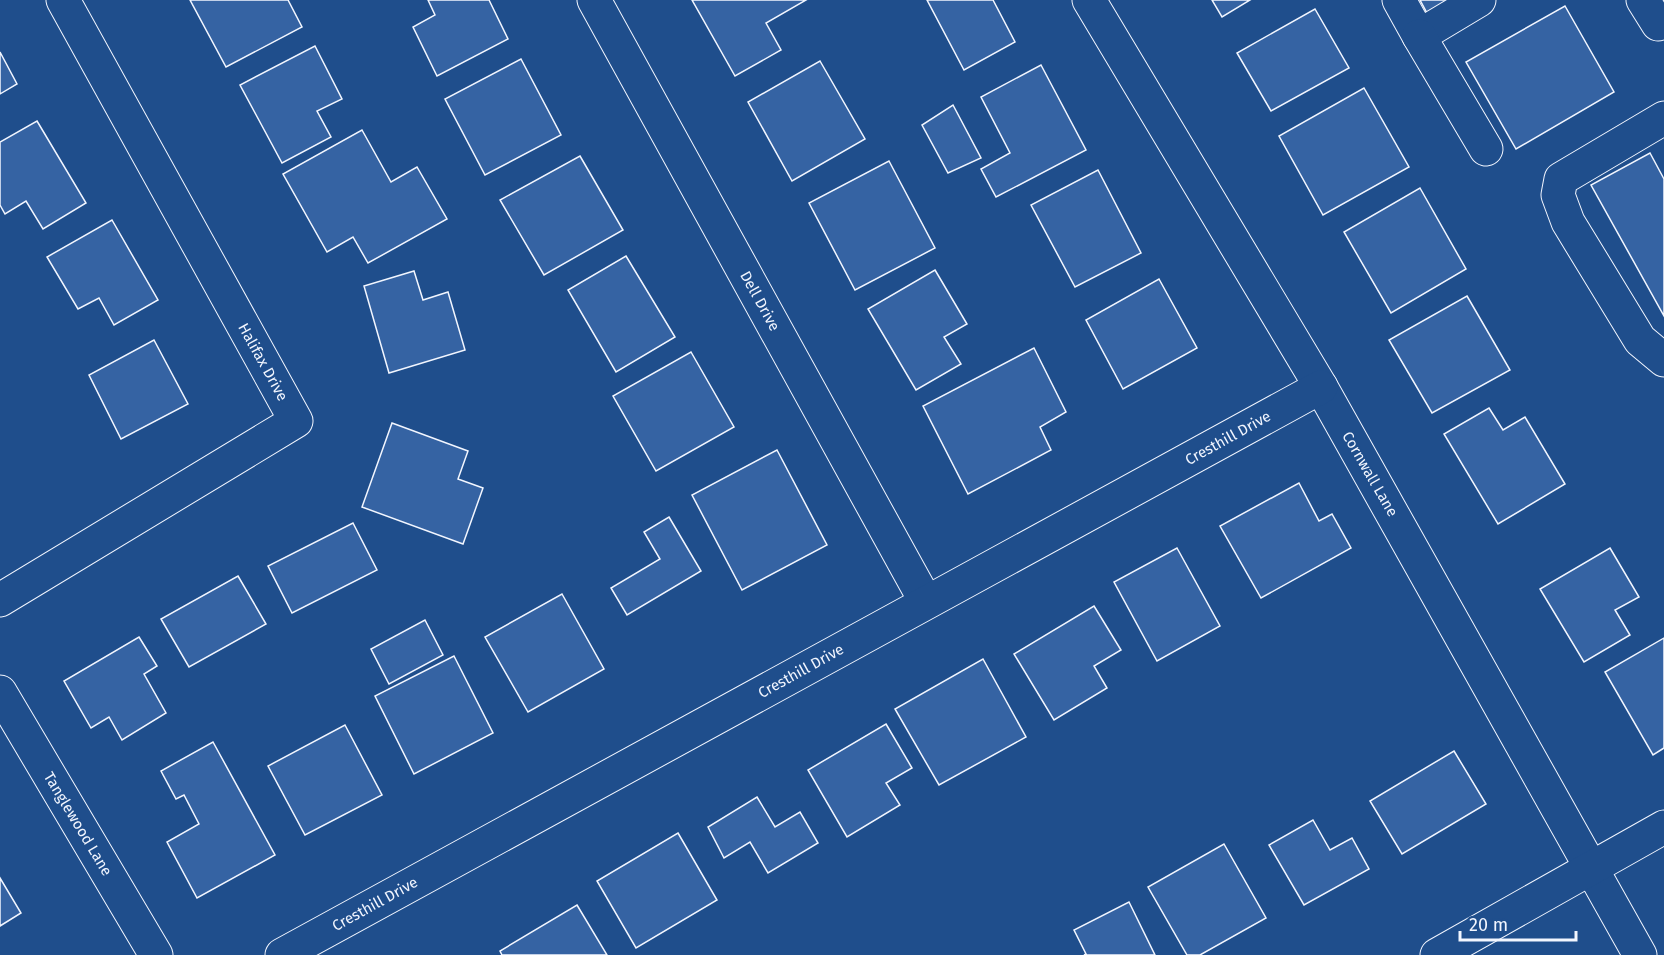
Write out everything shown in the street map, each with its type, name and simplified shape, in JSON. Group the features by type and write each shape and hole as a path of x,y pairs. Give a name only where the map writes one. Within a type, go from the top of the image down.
{"street":[{"name":"Halifax Drive","path":"0,600 296,421 63,0"},
{"name":"Dell Drive","path":"594,0 926,602"},
{"name":"Cornwall Lane","path":"1089,0 1321,387 1640,955"},
{"path":"1399,0 1486,148"},
{"path":"1419,36 1479,0"},
{"path":"1643,0 1658,24 1664,21"},
{"path":"1664,118 1561,179 1558,195 1568,222 1640,340 1664,360"},
{"name":"Cresthill Drive","path":"282,955 1321,387"},
{"name":"Tanglewood Lane","path":"0,692 156,955"},
{"path":"1437,955 1664,827"}],"building":[{"path":"190,0 288,0 302,27 226,67"},
{"path":"428,0 489,0 508,39 437,76 413,27 435,15"},
{"path":"692,0 806,0 766,23 781,50 735,76"},
{"path":"927,0 993,0 1015,42 964,70"},
{"path":"1212,0 1250,0 1222,17"},
{"path":"1420,0 1453,0 1428,15"},
{"path":"1565,6 1614,92 1516,149 1466,62"},
{"path":"1315,9 1349,68 1271,111 1237,53"},
{"path":"315,46 342,99 317,111 331,137 282,163 240,85"},
{"path":"0,52 17,84 0,94"},
{"path":"521,59 561,135 485,175 445,99"},
{"path":"820,61 865,139 792,181 748,102"},
{"path":"1041,65 1086,150 996,197 981,169 1010,153 981,97"},
{"path":"1364,88 1409,167 1323,215 1279,136"},
{"path":"953,105 981,158 948,173 922,125"},
{"path":"37,121 86,203 43,229 26,201 5,214 0,205 0,142"},
{"path":"362,130 391,182 417,167 447,219 368,263 353,237 327,252 283,174"},
{"path":"1650,153 1664,179 1664,316 1591,185"},
{"path":"580,156 623,230 544,275 500,200"},
{"path":"889,161 935,248 855,290 809,203"},
{"path":"1098,170 1141,253 1075,287 1031,205"},
{"path":"1420,188 1466,269 1391,313 1344,232"},
{"path":"112,220 158,300 114,325 99,298 78,309 47,257"},
{"path":"626,256 675,337 616,372 568,290"},
{"path":"935,270 967,324 944,337 961,364 916,390 868,309"},
{"path":"414,271 423,300 448,292 465,350 389,373 364,286"},
{"path":"1159,279 1197,348 1123,389 1086,320"},
{"path":"1467,296 1510,370 1432,413 1389,340"},
{"path":"154,340 188,404 121,439 89,375"},
{"path":"1034,348 1066,412 1040,427 1051,450 968,494 923,406"},
{"path":"691,352 734,427 656,471 613,396"},
{"path":"1489,408 1503,430 1525,417 1565,484 1498,524 1444,434"},
{"path":"392,423 468,451 458,479 483,488 463,544 362,507"},
{"path":"777,450 827,545 742,590 692,495"},
{"path":"1299,483 1319,521 1332,514 1351,548 1261,598 1220,526"},
{"path":"669,517 701,571 627,615 611,588 660,559 644,532"},
{"path":"353,523 377,570 292,613 268,566"},
{"path":"1177,548 1220,626 1157,661 1114,582"},
{"path":"1610,548 1639,597 1615,610 1630,635 1584,662 1540,589"},
{"path":"238,576 266,624 189,667 161,619"},
{"path":"562,594 604,669 528,712 485,637"},
{"path":"1094,606 1121,650 1094,666 1107,688 1054,720 1014,654"},
{"path":"425,620 443,655 389,684 371,649"},
{"path":"139,637 157,666 144,674 166,713 122,740 109,717 91,728 64,681"},
{"path":"1664,638 1664,748 1653,755 1605,672"},
{"path":"454,656 493,733 414,774 375,696"},
{"path":"983,659 1026,737 939,785 895,709"},
{"path":"886,724 912,768 886,783 900,805 847,837 808,770"},
{"path":"345,725 382,795 305,835 268,766"},
{"path":"213,742 275,855 197,898 167,842 199,824 184,795 176,799 161,771"},
{"path":"1454,751 1486,804 1402,854 1370,801"},
{"path":"757,797 775,827 800,812 818,843 768,873 750,842 724,858 708,827"},
{"path":"1313,820 1330,850 1352,838 1369,869 1304,905 1269,845"},
{"path":"678,833 717,900 636,948 597,881"},
{"path":"1224,844 1266,918 1200,955 1187,955 1148,887"},
{"path":"0,878 21,913 0,926"},
{"path":"1129,902 1155,955 1084,955 1086,954 1074,930"},
{"path":"577,905 607,955 502,955 500,951"}]}
